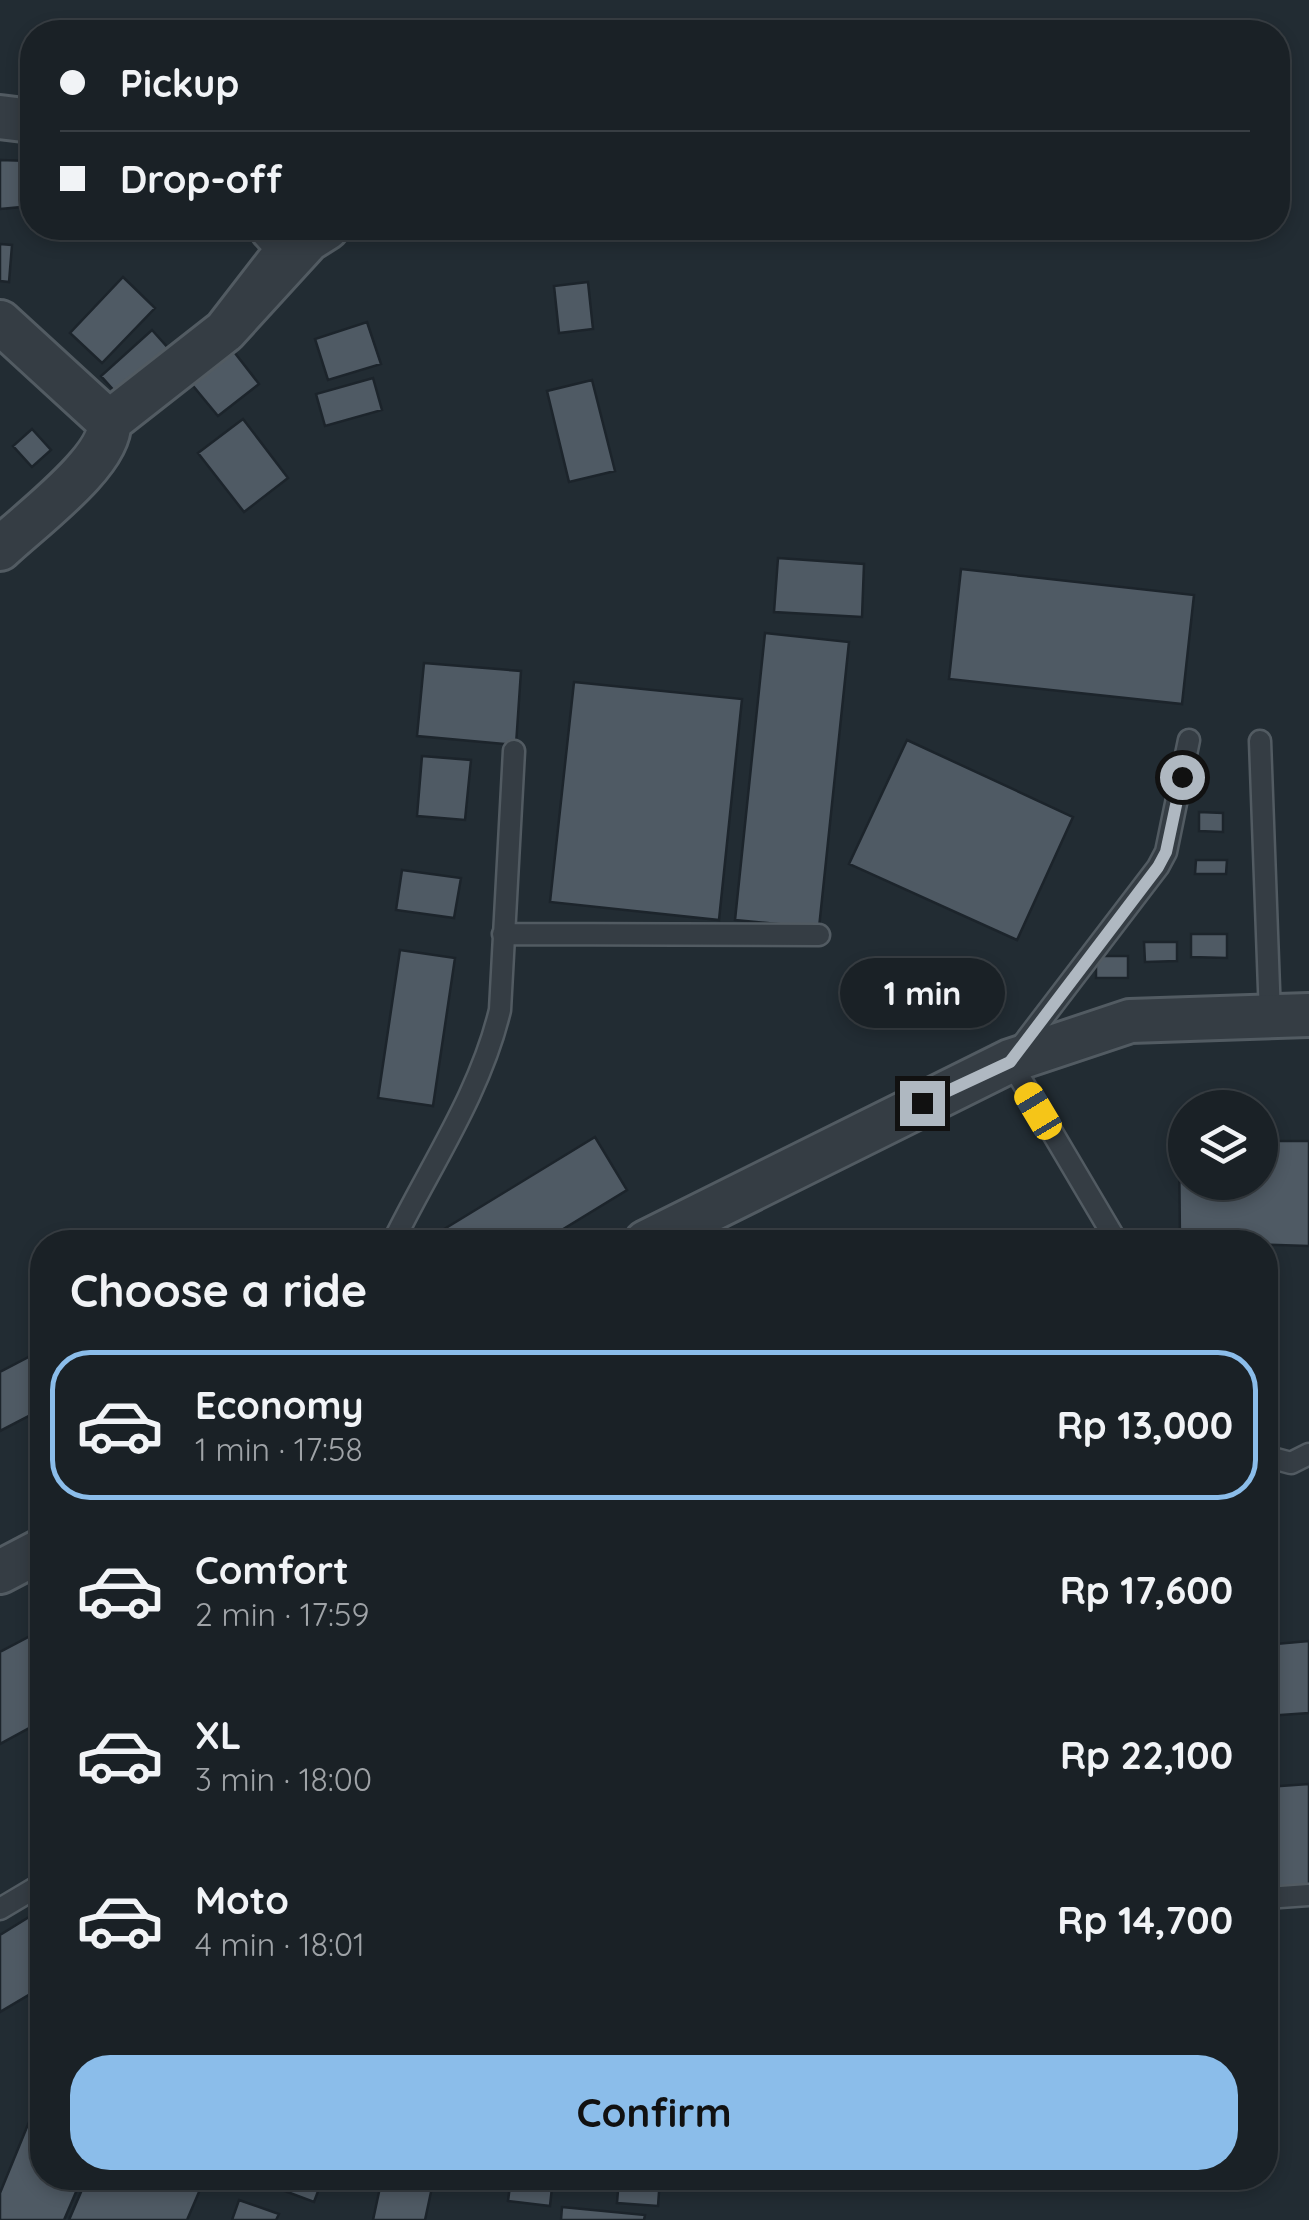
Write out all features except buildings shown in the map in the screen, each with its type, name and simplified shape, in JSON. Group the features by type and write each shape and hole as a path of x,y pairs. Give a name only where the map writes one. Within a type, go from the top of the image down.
{"street":[{"path":"225,331 293,243 284,240"},
{"path":"109,422 225,331 308,240"},
{"path":"0,322 109,422 109,441 100,456 0,549"},
{"path":"677,1230 1010,1062 1130,1021 1290,1015"},
{"path":"0,1572 30,1556"}],"lane":[{"path":"1110,1230 1010,1062 1158,867 1166,852 1189,740"},
{"path":"1260,741 1290,1015"},
{"path":"399,1230 421,1185 448,1145 494,1035 500,1010 514,751"},
{"path":"503,934 819,935"},
{"path":"1278,1460 1291,1463 1309,1454"},
{"path":"0,1909 30,1891"},
{"path":"1278,1897 1309,1895"}],"route":[{"path":"922,1103 1010,1062 1077,968 1158,867 1166,852 1182,777"}]}
